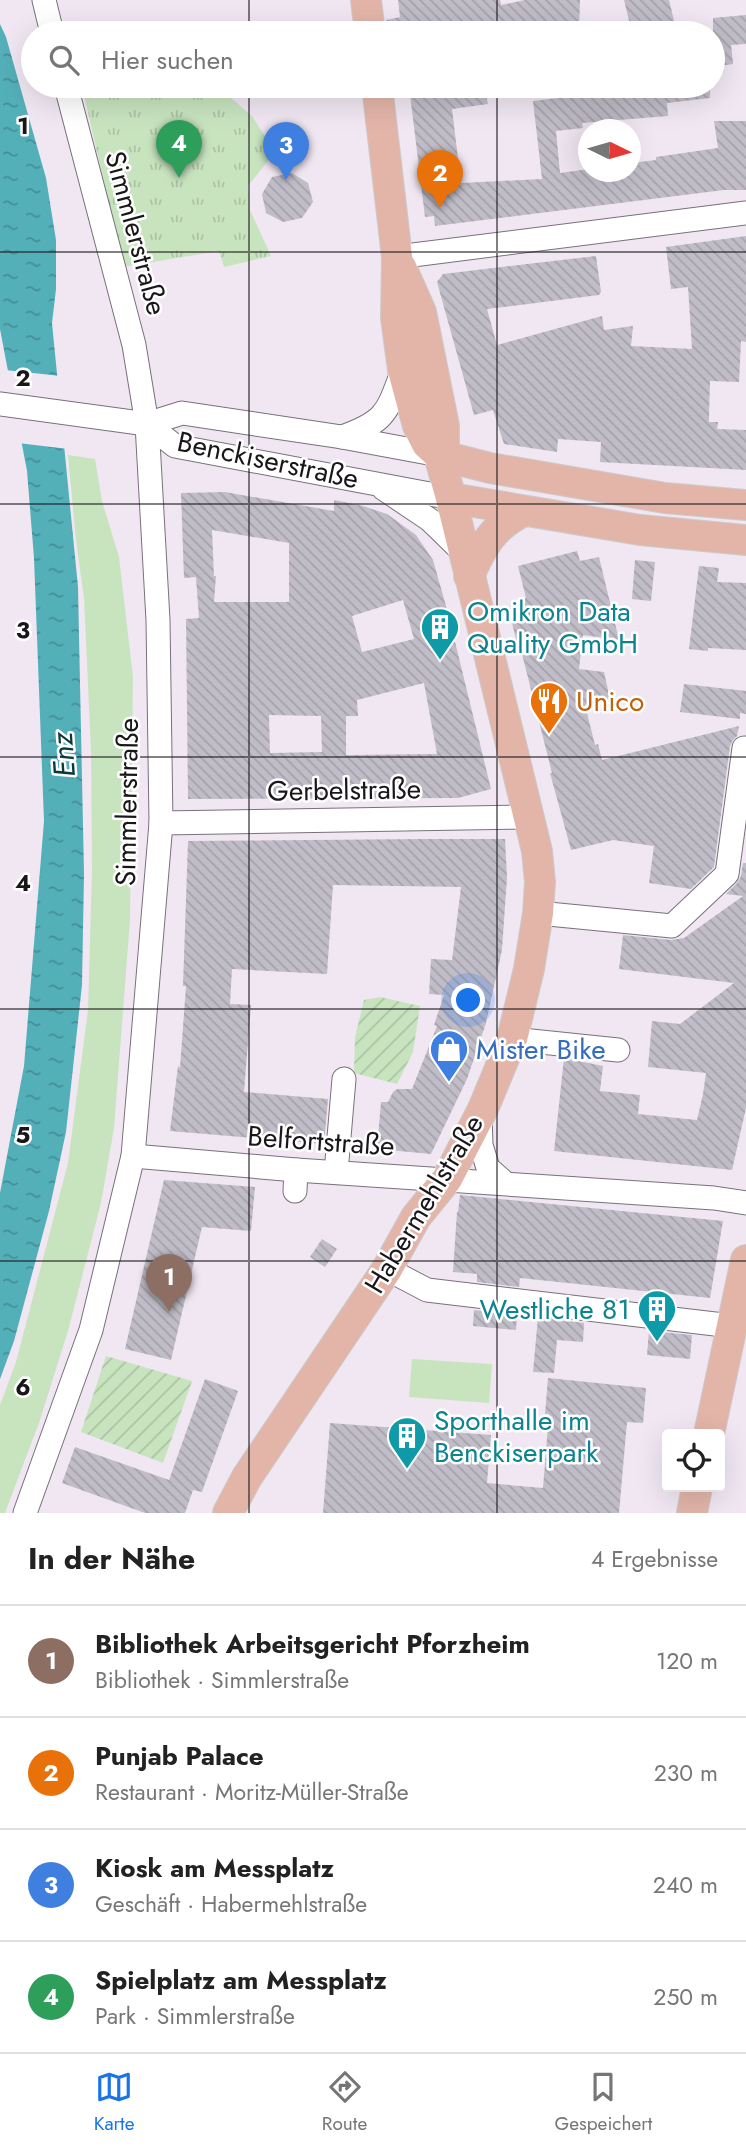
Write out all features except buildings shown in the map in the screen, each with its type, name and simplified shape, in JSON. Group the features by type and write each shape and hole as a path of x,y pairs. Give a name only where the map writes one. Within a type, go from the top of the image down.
{"main road":[{"path":"366,0 369,21"},
{"name":"Habermehlstraße","path":"228,1513 247,1477 387,1269 416,1217 447,1179 480,1115 512,1039 529,969 538,913 540,882 537,851 451,498 439,456 427,444 418,426 404,370 396,318 397,257 378,98"},
{"name":"Habermehlstraße","path":"397,257 421,312 444,426 444,442 439,456"},
{"name":"Benckiserstraße","path":"439,456 490,468 652,496 746,505"},
{"name":"Benckiserstraße","path":"451,498 640,530 746,540"},
{"path":"467,565 508,518 524,511"},
{"path":"710,1429 746,1260"},
{"path":"692,1513 696,1492"}],"street":[{"path":"44,0 49,21"},
{"name":"Simmlerstraße","path":"25,1513 91,1330 133,1156 161,823 158,620 148,424 134,345 69,98"},
{"path":"397,257 746,213"},
{"path":"342,437 361,430 383,416 404,370"},
{"path":"0,404 148,424"},
{"name":"Benckiserstraße","path":"148,424 181,413 342,437 439,456"},
{"name":"Benckiserstraße","path":"148,424 175,446 451,498"},
{"path":"372,482 430,520 467,565"},
{"path":"538,913 672,926 727,874 744,748"},
{"name":"Gerbelstraße","path":"161,823 529,817"},
{"path":"512,1039 618,1050"},
{"path":"336,1172 344,1079"},
{"path":"480,1115 481,1145 488,1168 505,1183"},
{"name":"Belfortstraße","path":"133,1156 296,1181 336,1172 714,1198 746,1203"},
{"path":"387,1269 427,1290 732,1326"}],"green space":[{"path":"85,98 231,98 252,116 275,152 248,186 250,210 271,256 224,267 219,251 123,267"},
{"path":"68,455 95,459 102,501 119,557 133,677 130,920 114,1128 101,1203 68,1331 40,1420 5,1513 0,1513 0,1405 16,1362 68,1163 88,1010 92,869 91,751 84,598"},
{"path":"380,997 420,1006 413,1052 397,1084 354,1073 355,1037 364,1000"},
{"path":"106,1356 192,1381 163,1463 81,1432"},
{"path":"412,1359 492,1364 489,1403 409,1397"}],"water":[{"name":"Enz","path":"0,24 46,178 56,240 56,289 52,323 78,587 84,874 82,985 66,1132 49,1211 14,1341 0,1379 0,1193 24,1066 44,821 34,558 27,471 0,329"}],"pier":[{"path":"5,370 61,376 68,449 18,443"}],"place":[{"name":"Spielplatz am Messplatz","path":"179,178"},
{"name":"Kiosk am Messplatz","path":"286,180"},
{"name":"Punjab Palace","path":"440,208"},
{"name":"Omikron Data Quality GmbH","path":"440,661"},
{"name":"Unico","path":"549,735"},
{"name":"Mister Bike","path":"449,1083"},
{"name":"Bibliothek Arbeitsgericht Pforzheim","path":"169,1312"},
{"name":"Westliche 81","path":"657,1343"},
{"name":"Sporthalle im Benckiserpark","path":"407,1470"}]}
